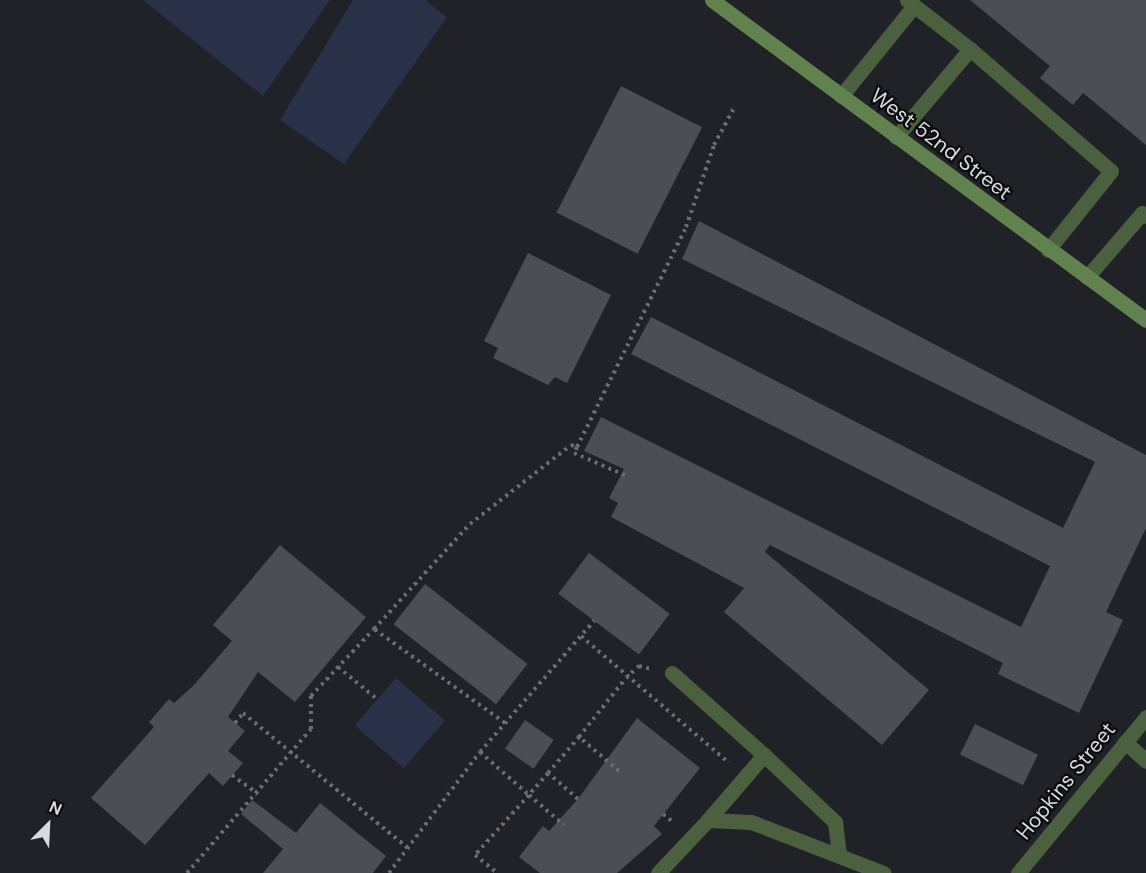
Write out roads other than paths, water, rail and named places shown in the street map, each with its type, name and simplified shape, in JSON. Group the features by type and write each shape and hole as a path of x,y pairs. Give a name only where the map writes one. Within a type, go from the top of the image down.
{"main road":[{"name":"West 52nd Street","path":"712,0 1048,250 1146,320"}],"street":[{"path":"841,96 911,3 970,49 1111,171 1048,250"},
{"path":"896,137 970,49"},
{"path":"1087,277 1142,213 1146,216"},
{"path":"672,673 835,822 839,856"},
{"name":"Hopkins Street","path":"1018,873 1146,717"},
{"path":"1125,742 1146,761"},
{"path":"658,873 764,755"},
{"path":"708,820 751,822 883,873"}]}
